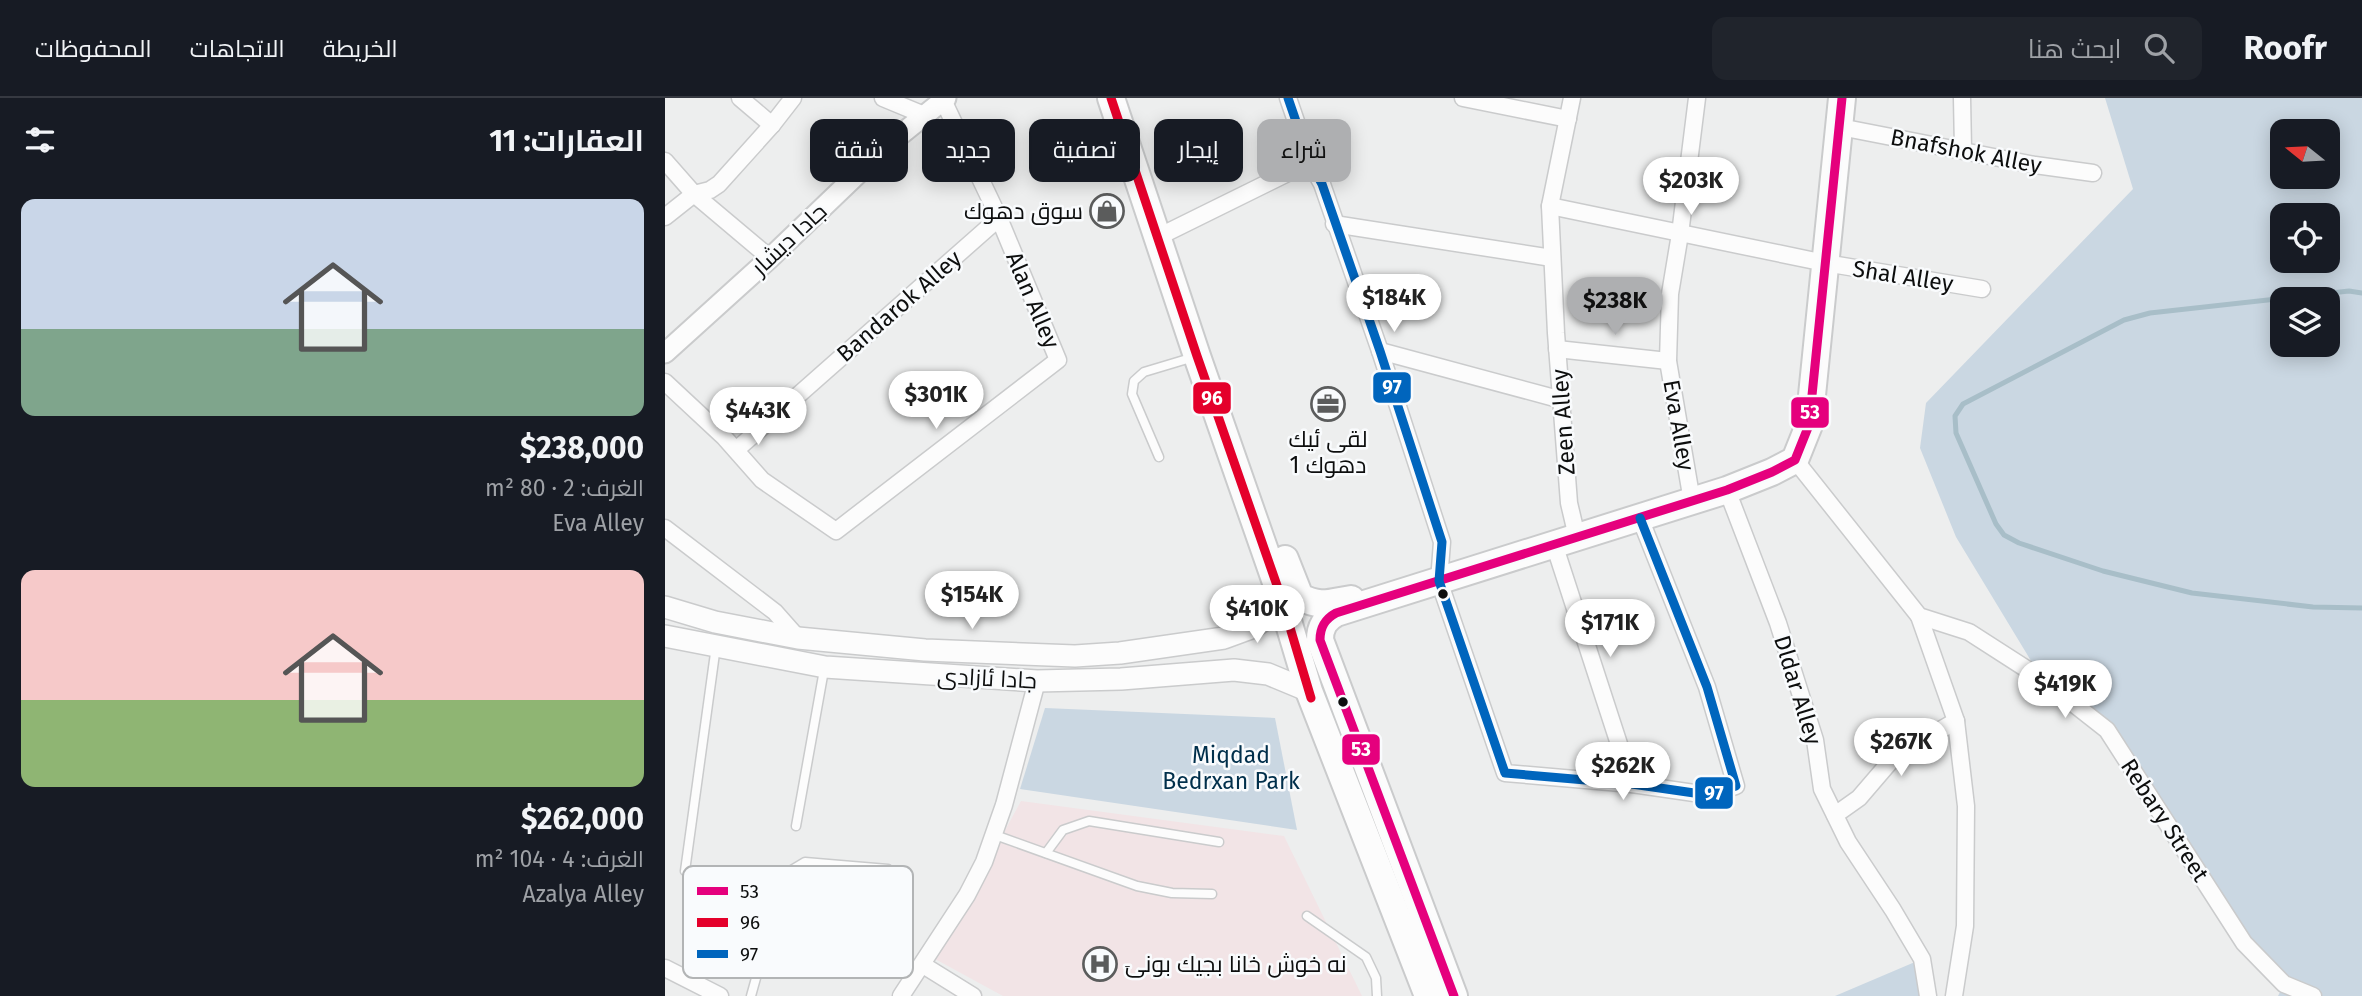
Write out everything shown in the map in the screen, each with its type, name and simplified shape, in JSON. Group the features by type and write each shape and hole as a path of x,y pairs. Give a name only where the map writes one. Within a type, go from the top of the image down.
{"highway":[{"path":"1111,98 1280,594 1309,691 1428,996"},
{"path":"1454,996 1319,640 1322,626 1330,616 1727,490 1795,460 1809,425 1842,98"},
{"path":"1248,503 1262,513 1275,533 1300,597 1316,604 1328,605 1350,599 1388,597"}],"main road":[{"name":"جادا ئازادی","path":"665,607 715,622 798,638 925,650 1075,656 1120,653 1224,638 1254,627 1263,620 1280,594"},
{"name":"جادا ئازادی","path":"665,636 825,667 1037,681 1121,679 1234,670 1268,674 1309,691"},
{"path":"1224,638 1235,648 1237,663 1234,670"}],"street":[{"path":"740,98 772,125"},
{"path":"665,217 694,194 710,190 719,184 793,98"},
{"path":"883,98 924,115"},
{"path":"1288,98 1295,119"},
{"path":"1463,98 1568,119"},
{"name":"Zeen Alley","path":"1572,98 1550,206 1557,349 1569,503 1566,541 1632,784"},
{"name":"Eva Alley","path":"1692,501 1668,361 1670,294 1681,234 1697,98"},
{"path":"1962,98 1963,149"},
{"name":"جادا دیشار","path":"665,353 770,258 870,161 945,99"},
{"name":"Alan Alley","path":"736,450 762,480 837,531 1058,360 999,218 945,99"},
{"name":"Bnafshok Alley","path":"1840,127 2035,165 2093,173"},
{"path":"665,161 694,194 770,258"},
{"path":"1158,237 1269,182"},
{"path":"1321,182 1380,351 1442,542 1439,581 1505,773 1632,784 1708,794 1736,786 1707,687 1640,517"},
{"name":"Shal Alley","path":"1550,206 1825,263 1982,289"},
{"name":"Bandarok Alley","path":"736,450 999,218"},
{"path":"1334,223 1552,258"},
{"path":"1557,349 1668,361"},
{"path":"1380,351 1562,400"},
{"path":"665,382 736,450"},
{"path":"1795,460 1919,616 1956,721 1966,806 1965,926 1954,996"},
{"name":"Dldar Alley","path":"1727,490 1778,623 1815,740 1822,789 1848,842 1922,959 1928,996"},
{"path":"665,528 775,612 798,638"},
{"name":"Rebary Street","path":"1919,616 1969,632 2042,679 2107,730 2244,943 2281,990 2313,996"},
{"path":"901,996 967,895 995,835 1037,681"},
{"path":"1835,816 1859,798 1895,756 1956,721"},
{"path":"923,965 973,996"},
{"path":"665,968 683,977"},
{"path":"685,978 720,996"}],"lane":[{"path":"1159,457 1132,394 1134,382 1144,372 1197,356"},
{"path":"686,866 716,646"},
{"path":"796,826 825,667"},
{"path":"1046,853 1063,830 1089,821 1219,842"},
{"path":"995,835 1137,886 1172,893 1212,894"},
{"path":"798,866 805,862 852,866"},
{"path":"1307,916 1366,957 1376,978 1377,996"},
{"path":"751,996 756,978"}],"shaded area":[{"path":"1021,801 1284,836 1362,996 1003,996 935,959"}],"green space":[{"path":"2105,98 2362,98 2362,996 2278,996 2284,984 2244,943 2107,730 2042,679 1956,537 1920,448 1926,403 2133,189"},
{"name":"Miqdad Bedrxan Park","path":"1045,708 1275,718 1297,830 1020,789"},
{"path":"1922,959 1928,996 1835,996"}],"waterway":[{"path":"2362,293 2349,291 2150,313 2124,320 1963,404 1955,416 1956,433 1996,524 2004,535 2019,543 2103,571 2192,593 2313,607 2362,608"}],"transit line":[{"name":"96","path":"1111,98 1280,594 1311,698"},
{"name":"97","path":"1288,98 1310,162 1322,184 1380,351 1442,542 1439,581 1505,773 1632,784 1708,795 1736,786 1707,687 1640,518"},
{"name":"53","path":"1454,996 1320,640 1322,627 1336,613 1727,490 1795,460 1809,425 1842,98"}],"place":[{"name":"سوق دهوك","path":"1107,211"},
{"name":"لقى ئيك 1 دهوك","path":"1328,404"},
{"name":"نه خوش خانا بجيك بونىَ","path":"1100,964"}]}
